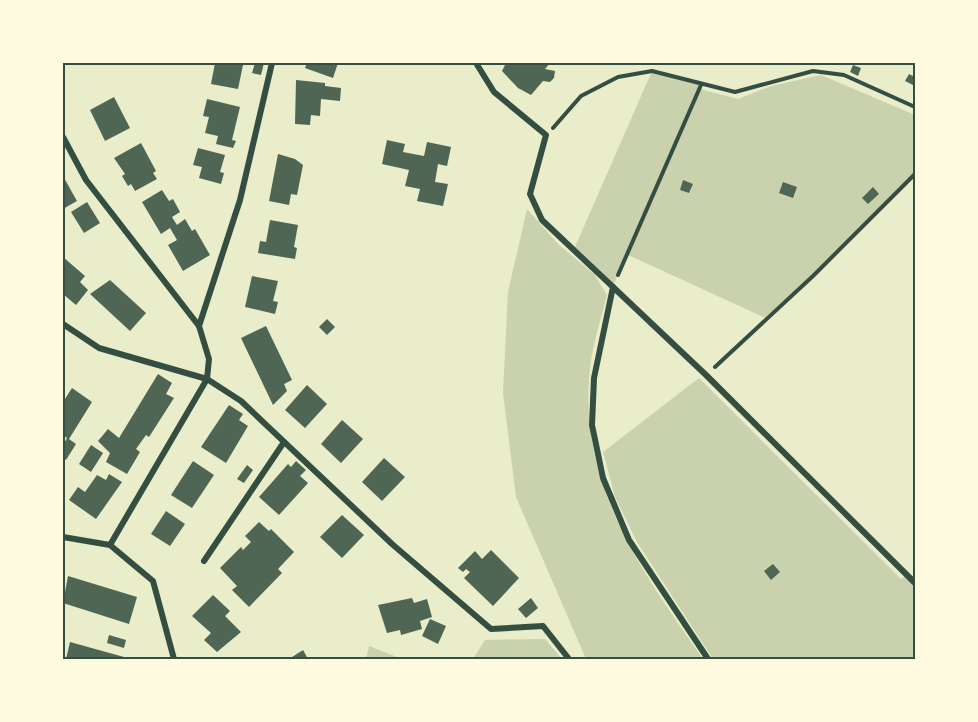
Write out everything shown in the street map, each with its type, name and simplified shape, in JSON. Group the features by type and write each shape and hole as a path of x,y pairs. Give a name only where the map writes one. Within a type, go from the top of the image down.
{"street":[{"path":"199,326 240,200 272,63"},
{"path":"476,63 494,92 546,135 530,194 542,220 706,375 915,583"},
{"path":"63,137 86,180 199,326 209,359 207,379 110,545"},
{"path":"613,287 594,378 592,425 603,478 628,540 708,659"},
{"path":"63,324 99,348 207,379 241,401 392,544 491,629 543,626 569,659"},
{"path":"204,561 284,442"},
{"path":"63,537 110,545 153,581 174,659"}],"path":[{"path":"546,135 581,96 618,77 652,71 735,92 813,71 844,75 915,107"},
{"path":"613,287 701,85"},
{"path":"706,375 813,276 915,174"}],"green space":[{"path":"652,71 701,85 700,89 738,99 771,86 821,75 915,115 915,174 768,319 626,254 614,284 575,247"},
{"path":"527,209 558,244 594,274 607,295 593,348 589,380 589,420 595,458 606,494 639,562 703,659 586,659 516,497 503,393 508,292"},
{"path":"699,378 901,579 907,575 915,583 915,659 713,659 637,542 615,497 603,452"},
{"path":"545,639 562,659 473,659 485,640"},
{"path":"369,646 402,659 366,659"}],"building":[{"path":"215,63 243,65 238,89 211,84"},
{"path":"255,63 264,63 261,75 252,73"},
{"path":"307,63 338,63 333,78 305,68"},
{"path":"506,63 550,63 545,69 555,71 554,78 550,82 543,81 531,95 518,88 502,71"},
{"path":"853,65 861,68 858,76 850,72"},
{"path":"909,74 915,77 913,85 905,81"},
{"path":"296,80 325,83 325,86 341,88 340,101 321,99 320,116 311,115 310,125 295,124"},
{"path":"114,97 130,128 105,141 90,110"},
{"path":"207,99 240,107 232,140 236,141 233,148 216,144 218,136 205,133 209,117 203,116"},
{"path":"387,140 405,144 403,152 424,156 427,142 451,147 447,166 438,164 435,182 448,184 443,206 417,201 420,189 405,186 409,170 382,164"},
{"path":"141,143 156,171 153,173 157,179 135,191 131,184 128,186 122,176 125,174 114,158"},
{"path":"198,148 225,155 220,172 224,173 221,184 199,178 202,167 193,165"},
{"path":"278,154 295,159 303,165 297,195 291,194 289,205 269,201"},
{"path":"63,176 77,201 63,209"},
{"path":"683,180 693,184 689,193 680,190"},
{"path":"783,182 797,187 793,198 779,193"},
{"path":"873,187 879,194 868,204 862,198"},
{"path":"162,190 169,201 173,199 180,212 172,217 177,225 185,219 192,231 195,229 210,255 183,271 168,245 177,240 170,228 161,234 142,202"},
{"path":"87,202 100,223 84,233 71,212"},
{"path":"270,220 298,225 294,247 297,248 295,259 258,253 260,241 266,242"},
{"path":"63,257 85,276 80,282 88,290 76,305 63,294"},
{"path":"252,276 278,281 273,301 278,302 275,314 245,307"},
{"path":"110,280 146,313 130,331 90,294"},
{"path":"327,319 335,327 327,335 319,327"},
{"path":"266,326 292,380 284,384 287,391 273,405 241,338"},
{"path":"158,374 172,383 166,394 174,398 149,437 146,435 136,449 140,452 127,474 106,462 110,453 98,441 108,429 119,438"},
{"path":"307,385 327,404 305,428 285,410"},
{"path":"72,388 92,402 69,439 76,444 66,460 63,458 63,445 67,438 63,435 63,402"},
{"path":"229,405 243,414 239,420 248,426 226,463 201,447"},
{"path":"342,420 363,439 341,463 321,444"},
{"path":"91,445 103,453 91,472 79,464"},
{"path":"384,458 405,477 382,501 362,482"},
{"path":"193,461 214,475 192,508 171,495"},
{"path":"296,461 306,470 300,476 308,483 279,515 259,497 288,464 291,467"},
{"path":"247,465 253,470 244,483 237,479"},
{"path":"109,474 122,482 96,519 69,500 78,487 85,492 97,475 106,480"},
{"path":"166,511 185,524 170,546 151,534"},
{"path":"342,515 364,535 342,558 320,537"},
{"path":"259,522 269,531 271,529 294,552 278,569 282,573 249,607 232,590 237,586 220,568 241,547 243,550 251,542 245,536"},
{"path":"491,550 519,578 493,606 464,578 470,572 466,569 463,572 458,568 475,551 482,559"},
{"path":"773,564 780,572 771,580 764,571"},
{"path":"68,576 137,597 129,624 63,603"},
{"path":"213,595 230,611 225,616 241,632 217,652 204,640 211,633 192,616"},
{"path":"412,598 414,603 427,599 432,617 420,621 422,629 401,635 400,630 387,633 378,605"},
{"path":"531,598 538,608 526,618 518,609"},
{"path":"430,619 446,626 438,644 422,636"},
{"path":"109,635 126,640 124,648 107,643"},
{"path":"70,642 124,657 123,659 66,659"},
{"path":"303,650 308,659 289,659"}]}
